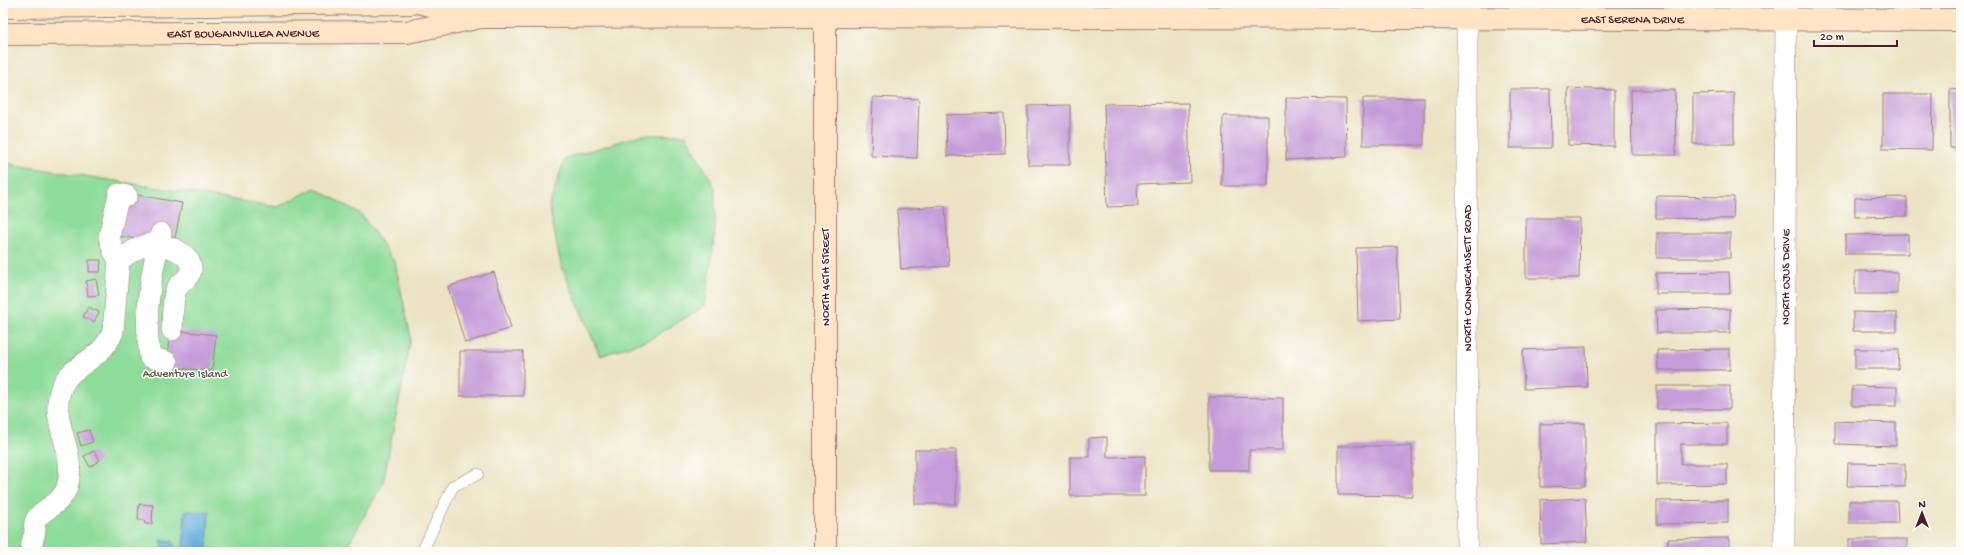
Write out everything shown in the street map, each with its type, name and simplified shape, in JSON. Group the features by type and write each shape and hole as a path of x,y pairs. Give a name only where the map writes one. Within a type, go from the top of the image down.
{"street":[{"path":"3,7 412,3"},
{"name":"EAST BOUGAINVILLEA AVENUE","path":"422,3 481,17"},
{"name":"EAST BOUGAINVILLEA AVENUE","path":"3,34 407,32 481,17 825,10"},
{"name":"EAST SERENA DRIVE","path":"825,10 1786,11 1961,20"},
{"name":"NORTH 46TH STREET","path":"825,10 825,552"},
{"name":"NORTH CONNECHUSETT ROAD","path":"1467,11 1467,552"},
{"name":"NORTH OJUS DRIVE","path":"1784,552 1786,11"},
{"path":"31,552 35,522 63,496 68,487 70,477 69,464 57,413 62,386 70,375 102,350 113,332 119,260 113,250 109,237 119,194 127,196"},
{"path":"119,260 128,254 160,239"},
{"path":"160,239 184,255 190,264 190,272 176,291 172,330"},
{"path":"160,239 151,277 147,337 150,357 167,362"}],"lane":[{"path":"422,552 453,486 478,474"}],"green space":[{"path":"642,135 686,135 715,188 715,231 705,306 650,339 600,356 561,265 549,206 565,158"},
{"name":"Adventure Island","path":"3,163 278,207 315,188 361,214 395,263 411,338 383,483 344,552 3,552"}],"water":[{"path":"185,511 209,512 207,552 183,552"},
{"path":"161,540 173,541 176,552 167,552 163,547"}],"building":[{"path":"1568,88 1614,90 1614,146 1568,145"},
{"path":"1510,89 1550,89 1551,148 1510,148"},
{"path":"1961,89 1961,148 1950,148 1950,90"},
{"path":"1631,90 1675,90 1676,155 1632,155"},
{"path":"1734,93 1734,144 1693,144 1693,94"},
{"path":"1883,94 1933,94 1932,150 1883,149"},
{"path":"873,97 919,99 917,158 871,156"},
{"path":"1286,98 1346,99 1347,157 1286,160"},
{"path":"1363,98 1424,98 1424,145 1363,145"},
{"path":"1188,103 1190,182 1137,184 1138,206 1107,207 1104,104"},
{"path":"1070,105 1070,165 1028,165 1028,106"},
{"path":"1004,113 1005,154 947,156 946,115"},
{"path":"1223,116 1268,116 1268,186 1222,186"},
{"path":"127,193 182,203 174,243 155,242 119,236"},
{"path":"1656,196 1734,197 1733,219 1656,218"},
{"path":"1907,197 1907,216 1855,217 1855,198"},
{"path":"945,206 949,266 901,269 897,209"},
{"path":"1526,218 1580,218 1579,278 1526,278"},
{"path":"1657,233 1730,233 1730,258 1657,258"},
{"path":"1908,234 1908,254 1845,254 1845,235"},
{"path":"1397,247 1400,319 1358,321 1356,248"},
{"path":"89,260 101,260 100,272 89,272"},
{"path":"1855,271 1897,272 1897,294 1855,294"},
{"path":"494,272 511,328 465,343 448,287"},
{"path":"1729,272 1730,294 1656,294 1656,273"},
{"path":"96,279 99,295 88,296 86,281"},
{"path":"88,307 99,312 94,322 83,317"},
{"path":"1730,309 1730,333 1657,333 1656,310"},
{"path":"1853,312 1897,313 1897,331 1853,331"},
{"path":"170,330 216,335 212,371 166,367"},
{"path":"1586,347 1587,387 1524,389 1523,350"},
{"path":"1730,349 1730,370 1658,370 1657,350"},
{"path":"1855,349 1899,349 1898,369 1855,369"},
{"path":"460,351 523,351 523,396 460,396"},
{"path":"1657,386 1730,386 1730,409 1657,409"},
{"path":"1852,386 1897,387 1897,406 1852,406"},
{"path":"1209,397 1283,398 1283,450 1249,450 1249,470 1209,470"},
{"path":"1835,421 1896,423 1896,446 1835,444"},
{"path":"1585,423 1585,486 1540,487 1540,424"},
{"path":"1727,423 1727,444 1681,444 1681,464 1727,464 1727,484 1657,485 1657,424"},
{"path":"89,430 93,442 81,446 77,433"},
{"path":"1107,437 1107,457 1145,456 1145,496 1070,496 1070,457 1089,457 1089,438"},
{"path":"1338,446 1412,446 1412,496 1338,495"},
{"path":"915,450 956,450 956,504 915,504"},
{"path":"94,451 100,460 90,467 84,456"},
{"path":"1848,463 1905,464 1905,487 1847,486"},
{"path":"1585,498 1587,542 1541,544 1540,500"},
{"path":"1728,500 1728,523 1657,524 1657,501"},
{"path":"1849,501 1897,501 1898,523 1849,523"},
{"path":"139,504 153,505 152,524 145,524 144,520 138,520"},
{"path":"1729,538 1729,552 1668,552 1668,539"},
{"path":"1849,539 1907,539 1907,552 1849,552"}]}
